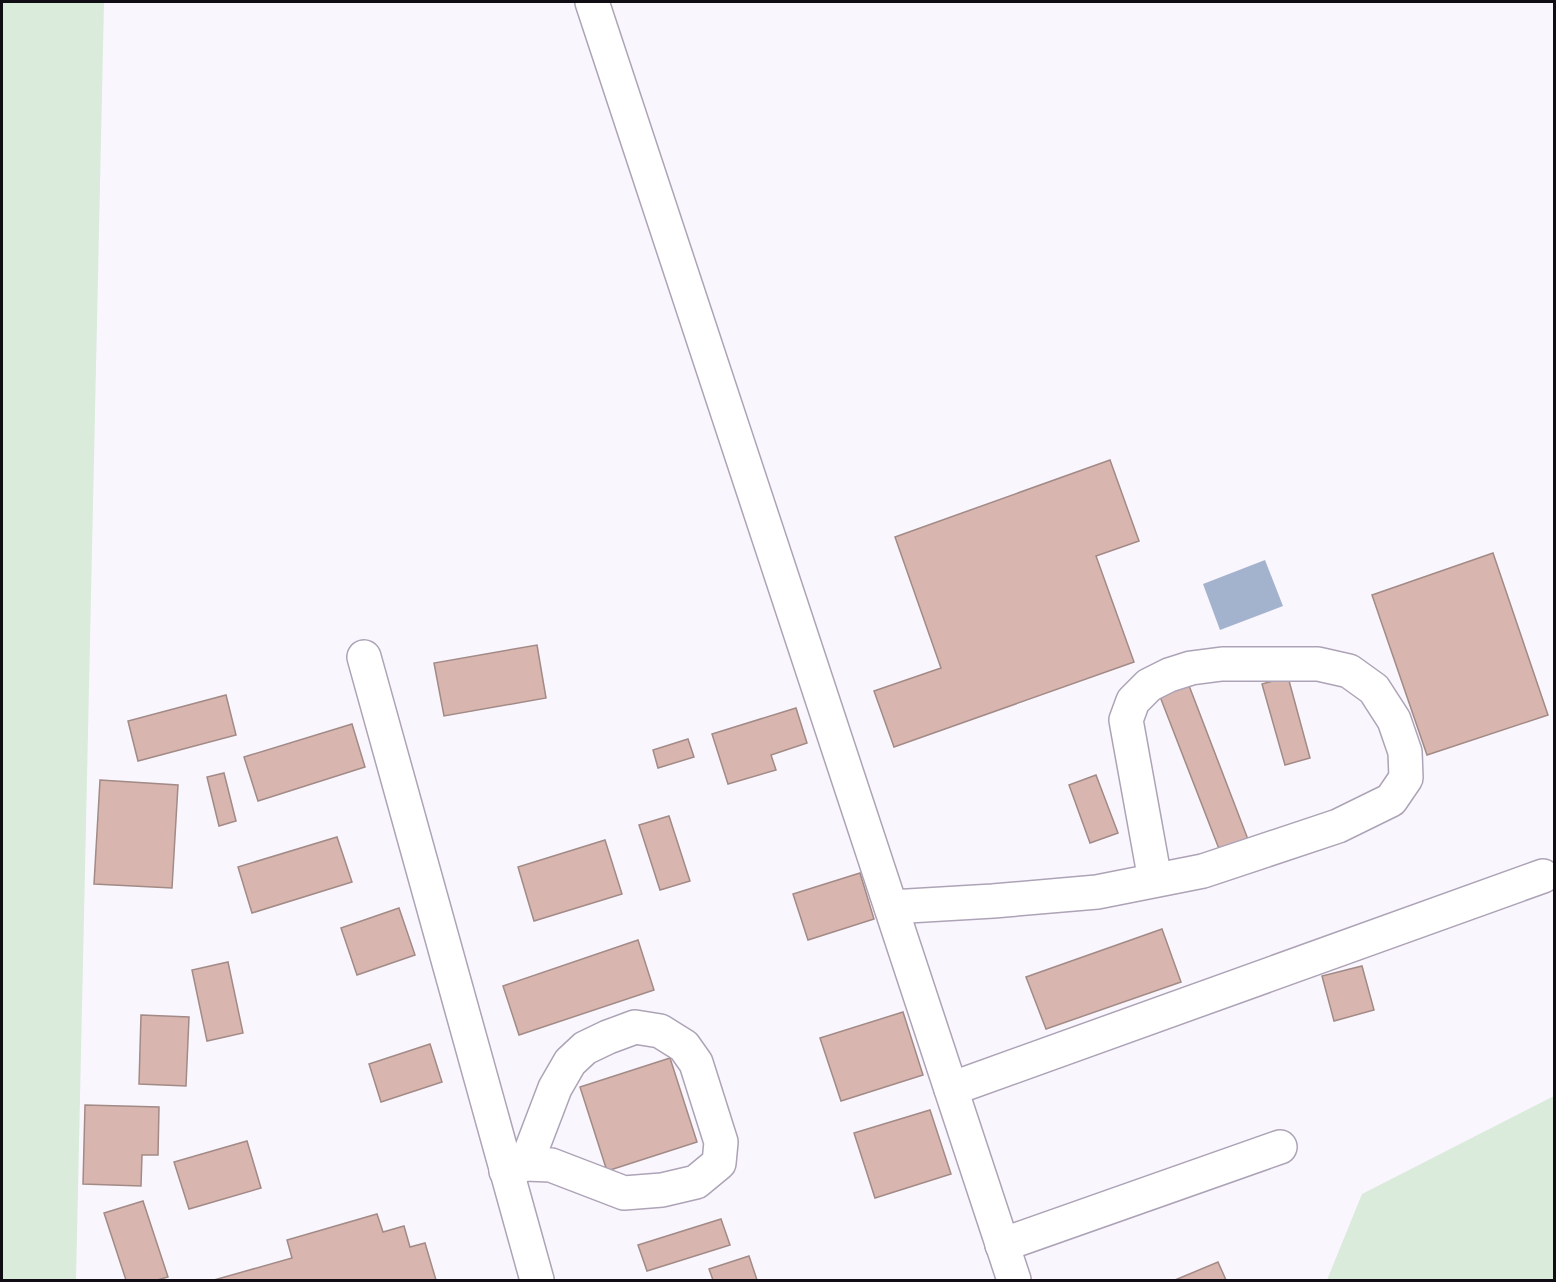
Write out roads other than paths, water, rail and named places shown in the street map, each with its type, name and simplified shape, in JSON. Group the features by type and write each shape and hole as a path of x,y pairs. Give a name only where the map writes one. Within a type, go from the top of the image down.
{"lane":[{"path":"592,2 1014,1281"},
{"path":"364,657 516,1167 537,1281"},
{"path":"891,907 1085,893 1155,880 1215,868 1338,825 1391,800 1406,778 1405,752 1394,720 1374,689 1349,671 1318,664 1222,664 1191,668 1149,685 1133,701 1126,720 1155,880"},
{"path":"951,1089 1543,876"},
{"path":"634,1027 660,1031 684,1046 696,1063 721,1142 719,1163 696,1182 662,1190 624,1193 551,1165 516,1167 570,1062 585,1048 634,1027"},
{"path":"1002,1245 1280,1147"}],"water":[{"path":"1265,560 1283,606 1220,630 1203,584"}]}
